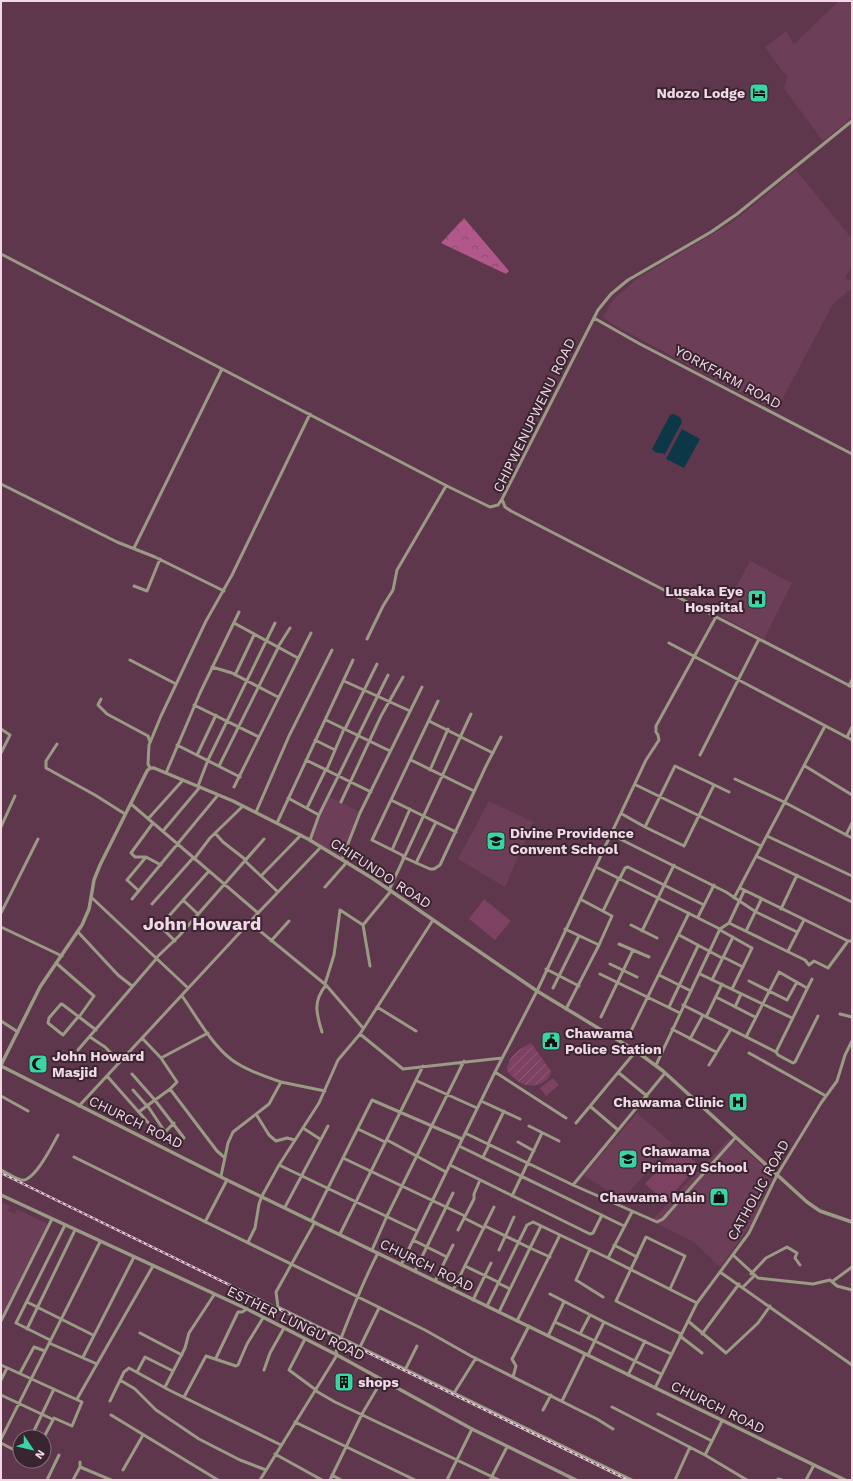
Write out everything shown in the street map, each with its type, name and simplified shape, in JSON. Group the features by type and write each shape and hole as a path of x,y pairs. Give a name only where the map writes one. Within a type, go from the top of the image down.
{"street":[{"name":"CHIPWENUPWENU ROAD","path":"851,686 511,511 505,507 502,500 603,303 628,280 711,232 730,219 852,121"},
{"path":"1,254 446,486 490,507 498,505 502,500"},
{"name":"YORKFARM ROAD","path":"594,318 627,337 852,454"},
{"path":"134,548 222,369"},
{"path":"1,1066 40,987 78,932 89,909 90,896 100,865 150,768 148,755 150,742 206,621 224,591 310,414"},
{"path":"1,484 117,542 160,559 224,591"},
{"path":"367,639 382,606 393,590 397,570 446,486"},
{"path":"134,586 147,591 160,559"},
{"path":"166,773 194,705 240,612"},
{"path":"401,1265 477,1108 537,990 565,929 636,785 646,760 658,740 656,726 693,656 716,617"},
{"path":"234,623 266,642 298,658"},
{"path":"162,831 199,787 208,760 276,623"},
{"path":"219,766 278,647 290,628"},
{"path":"234,787 311,632"},
{"path":"235,675 254,635"},
{"path":"700,754 759,639"},
{"path":"669,643 852,740"},
{"path":"256,812 289,736 332,650"},
{"path":"130,660 176,684"},
{"path":"277,823 353,660"},
{"path":"307,808 377,664"},
{"path":"212,667 235,675 278,697"},
{"path":"310,840 319,815 388,675"},
{"path":"341,802 403,677"},
{"path":"851,686 852,680"},
{"path":"344,681 410,711"},
{"path":"342,859 390,751 422,687"},
{"path":"101,699 98,705 107,714 148,736 150,742"},
{"path":"438,701 372,840 430,869 438,868 501,737"},
{"path":"194,705 259,737"},
{"path":"363,925 390,890 403,856 472,714"},
{"path":"197,755 216,716"},
{"path":"326,720 390,751"},
{"path":"429,721 448,729 493,753"},
{"path":"734,898 825,726"},
{"path":"846,737 852,727"},
{"path":"1,729 10,734 1,753"},
{"path":"430,770 448,729"},
{"path":"315,740 335,750"},
{"path":"57,744 46,761 46,768 95,795 125,814"},
{"path":"177,745 240,777"},
{"path":"306,760 371,792"},
{"path":"411,760 474,791"},
{"path":"645,827 675,766 729,792"},
{"path":"805,766 852,795"},
{"name":"CHIFUNDO ROAD","path":"150,768 166,773 256,812 310,840 390,890 537,990 656,1065 807,1202 820,1211 852,1222"},
{"path":"735,779 784,802 852,838"},
{"path":"148,819 182,780"},
{"path":"636,785 761,846"},
{"path":"622,814 684,846 714,785"},
{"path":"132,900 218,795"},
{"path":"2,824 15,796"},
{"path":"288,798 319,815"},
{"path":"391,800 456,832"},
{"path":"131,804 258,913"},
{"path":"152,904 215,833 243,806"},
{"path":"392,850 410,809"},
{"path":"416,863 436,822"},
{"path":"153,823 131,853 135,857 146,857 161,865"},
{"path":"846,835 852,823"},
{"path":"215,833 278,892"},
{"path":"261,876 301,835"},
{"path":"612,835 674,865 714,886 756,912 797,932"},
{"path":"767,836 852,876"},
{"path":"1,913 38,839"},
{"path":"78,1050 132,986 157,958 175,941 264,839"},
{"path":"78,1106 182,996 249,922 322,847"},
{"path":"756,856 852,902"},
{"path":"139,892 127,880 146,857"},
{"path":"325,886 346,862"},
{"path":"642,931 674,865"},
{"path":"596,867 689,912 752,948 732,989"},
{"path":"603,911 619,878 625,868 628,867 704,905"},
{"path":"175,941 160,926 209,871"},
{"path":"781,909 797,876"},
{"path":"698,917 714,886"},
{"path":"729,923 788,951 805,960 809,965 814,960 828,968 850,941 761,900 740,888"},
{"path":"656,1065 720,930 729,923 744,891"},
{"path":"90,896 188,988"},
{"path":"566,1009 579,986 612,917 580,899"},
{"path":"183,900 198,914"},
{"path":"746,931 761,900"},
{"path":"322,1032 316,1014 316,1006 321,992 326,985 334,955 340,910 363,925 370,966"},
{"path":"631,1031 689,912"},
{"path":"248,1242 255,1228 259,1204 262,1196 279,1165 325,1091 338,1060 360,1034 433,920"},
{"path":"788,951 804,920"},
{"path":"271,940 289,921"},
{"path":"249,922 326,985 364,1028"},
{"path":"631,926 657,938"},
{"path":"1,927 62,956"},
{"path":"565,929 599,945"},
{"path":"78,932 118,975 132,986"},
{"path":"679,935 698,946 743,967"},
{"path":"553,988 579,936"},
{"path":"712,980 733,937"},
{"path":"619,944 649,958"},
{"path":"669,1007 698,946"},
{"path":"601,1017 633,950"},
{"path":"56,963 85,986 94,996 79,1017 63,1036 48,1023 49,1018 61,1004 79,1017 96,1030"},
{"path":"610,964 637,977"},
{"path":"546,969 579,986"},
{"path":"746,1037 779,972 807,988"},
{"path":"600,974 680,1013"},
{"path":"700,974 792,1018"},
{"path":"658,975 691,991"},
{"path":"776,1052 812,979"},
{"path":"749,981 768,992 787,1000 797,982"},
{"path":"690,1039 716,997 722,984"},
{"path":"734,1007 741,994"},
{"path":"182,996 208,1033 233,1060 250,1070 281,1082 325,1091"},
{"path":"716,997 755,1017"},
{"path":"683,1006 776,1052 778,1055 794,1063 818,1016"},
{"path":"376,1007 416,1031"},
{"path":"840,1014 852,1017"},
{"path":"1,1020 18,1032"},
{"path":"672,1029 716,1052"},
{"path":"709,1065 731,1030"},
{"path":"161,1058 208,1033"},
{"path":"360,1034 403,1069 464,1061 502,1058"},
{"path":"90,1037 105,1047 120,1062"},
{"path":"140,1112 154,1099 170,1089 177,1082 161,1058 142,1038"},
{"name":"CATHOLIC ROAD","path":"655,1388 680,1335 697,1304 757,1219 777,1175 826,1096 837,1081 845,1055 852,1041"},
{"path":"576,1123 636,1052"},
{"path":"749,1054 826,1096"},
{"path":"372,1250 387,1216 464,1061"},
{"name":"CHURCH ROAD","path":"1,1066 227,1180 587,1354 814,1465 839,1479 845,1480"},
{"path":"340,1234 424,1066"},
{"path":"495,1072 566,1118"},
{"path":"619,1073 647,1096"},
{"path":"132,1074 174,1123 184,1138"},
{"path":"573,1185 665,1074"},
{"path":"107,1076 152,1126 163,1133 165,1132"},
{"path":"416,1081 477,1108"},
{"path":"221,1176 233,1132 269,1104 281,1082"},
{"path":"170,1089 217,1151 225,1158"},
{"path":"133,1090 147,1106 165,1132"},
{"path":"1,1096 28,1111"},
{"path":"462,1139 372,1100 328,1188 314,1221 276,1292 278,1307 632,1480"},
{"path":"481,1101 520,1119"},
{"path":"591,1107 618,1130"},
{"path":"483,1157 504,1112"},
{"path":"256,1114 269,1135 276,1141 285,1138 295,1140"},
{"path":"165,1132 174,1123"},
{"path":"285,1207 328,1126"},
{"path":"529,1126 559,1141"},
{"path":"303,1128 320,1139"},
{"path":"358,1129 418,1156 446,1172"},
{"path":"465,1133 573,1185 654,1221 663,1219 735,1138"},
{"path":"512,1196 542,1133"},
{"path":"1,1170 21,1180 26,1179 42,1163 58,1135"},
{"path":"518,1142 534,1151"},
{"path":"459,1146 624,1226"},
{"path":"74,1157 358,1296 513,1377 551,1395 613,1429"},
{"path":"344,1158 432,1200 484,1227 550,1257"},
{"path":"279,1165 417,1231"},
{"path":"450,1166 590,1234 593,1233 602,1215"},
{"path":"205,1222 227,1180"},
{"path":"458,1230 474,1198 474,1194 480,1180"},
{"path":"415,1271 453,1193"},
{"name":"ESTHER LUNGU ROAD","path":"1,1196 247,1309 338,1355 472,1429 576,1480"},
{"path":"453,1290 494,1207"},
{"path":"608,1258 632,1212"},
{"path":"499,1250 514,1217"},
{"path":"1,1322 52,1219"},
{"path":"487,1306 517,1242 530,1223 541,1226 590,1249 697,1304"},
{"path":"65,1225 16,1323 49,1342 97,1364"},
{"path":"498,1312 541,1226"},
{"path":"27,1329 75,1230"},
{"path":"518,1321 560,1235"},
{"path":"670,1289 686,1256 646,1237 616,1299 617,1303 680,1335 702,1353"},
{"path":"413,1240 447,1257"},
{"path":"1,1439 100,1242"},
{"path":"435,1281 453,1245"},
{"path":"614,1245 636,1257"},
{"path":"744,1287 766,1258 787,1247 797,1253 795,1258 800,1265"},
{"path":"590,1249 576,1280 603,1297"},
{"path":"260,1480 281,1444 338,1355 336,1351 341,1338 378,1253"},
{"path":"733,1255 753,1275 767,1280 813,1284 827,1280 833,1281 837,1286 852,1290"},
{"path":"82,1357 134,1257"},
{"path":"473,1300 492,1263"},
{"path":"76,1399 153,1266"},
{"path":"465,1266 510,1289"},
{"path":"833,1281 852,1267"},
{"path":"720,1272 744,1287 800,1330 852,1365"},
{"path":"702,1334 739,1284"},
{"path":"550,1294 671,1354"},
{"path":"165,1387 187,1345 189,1333 214,1295"},
{"path":"27,1302 93,1335"},
{"path":"548,1336 564,1302"},
{"path":"688,1321 724,1352 727,1352 758,1323 770,1306"},
{"path":"360,1347 379,1308"},
{"path":"216,1358 238,1312 242,1312 247,1309"},
{"path":"580,1334 590,1315"},
{"path":"184,1397 206,1356 216,1358 236,1366 238,1365 247,1344 263,1318"},
{"path":"555,1322 661,1374"},
{"path":"562,1401 604,1322"},
{"path":"513,1377 516,1366 512,1359 529,1326"},
{"path":"264,1370 270,1353 284,1328"},
{"path":"140,1333 182,1355"},
{"path":"304,1339 289,1370 316,1390 362,1414 457,1459 491,1478 499,1480"},
{"path":"628,1375 645,1341"},
{"path":"405,1370 417,1346"},
{"path":"20,1373 34,1347 45,1351"},
{"path":"137,1372 145,1357 173,1371"},
{"path":"454,1393 476,1358"},
{"path":"1,1365 76,1399 82,1404 72,1426 55,1418 52,1419 1,1395"},
{"path":"1,1380 7,1368"},
{"path":"110,1401 120,1380 128,1368 281,1444"},
{"path":"120,1380 135,1389 156,1410 199,1438 240,1460 266,1470"},
{"path":"330,1480 362,1414 382,1380"},
{"path":"35,1429 54,1389"},
{"path":"543,1410 551,1395"},
{"path":"612,1407 705,1455 747,1480"},
{"path":"658,1414 712,1441"},
{"path":"111,1416 218,1480"},
{"path":"48,1429 52,1419"},
{"path":"705,1455 722,1421"},
{"path":"295,1422 410,1479 415,1480"},
{"path":"447,1480 472,1429"},
{"path":"123,1470 143,1435"},
{"path":"1,1443 12,1449"},
{"path":"491,1478 507,1447"},
{"path":"675,1480 690,1447"},
{"path":"275,1454 322,1480"},
{"path":"47,1480 59,1455"},
{"path":"73,1480 80,1467 80,1462"},
{"path":"806,1480 814,1465"},
{"path":"80,1467 111,1480"},
{"path":"332,1475 341,1480"}],"shaded area":[{"path":"839,1 852,1 852,117 823,141 784,88 787,77 765,47 786,31 794,44"},
{"path":"796,170 852,239 852,265 845,278 852,282 852,288 833,304 776,411 614,325 603,317 613,300 638,278 733,222"},
{"name":"Lusaka Eye Hospital","path":"750,561 792,583 764,639 721,616"},
{"path":"330,797 360,812 340,857 309,839"},
{"name":"Divine Providence Convent School","path":"489,801 533,822 505,887 458,859"},
{"path":"484,899 511,921 495,940 469,919"},
{"path":"531,1043 551,1071 546,1080 534,1085 519,1082 507,1070 512,1056"},
{"path":"553,1078 559,1085 546,1096 540,1088"},
{"name":"Chawama Primary School","path":"637,1113 672,1143 622,1200 584,1175"},
{"name":"Chawama Main","path":"729,1139 733,1143 735,1141 773,1175 756,1218 720,1267 694,1242 651,1221"},
{"path":"678,1147 698,1165 666,1202 645,1184"},
{"path":"1,1202 10,1206 8,1211 15,1214 17,1209 47,1224 3,1315 1,1314"}],"green space":[{"path":"464,218 509,271 506,274 441,243"}],"water":[{"path":"673,414 680,417 682,422 665,454 655,452 652,449 670,415"},
{"path":"682,429 700,439 684,468 666,459"}],"railway":[{"path":"1,1173 628,1480"}],"place":[{"name":"Ndozo Lodge","path":"759,93"},
{"name":"Lusaka Eye Hospital","path":"757,599"},
{"name":"Divine Providence Convent School","path":"496,841"},
{"name":"Chawama Police Station","path":"551,1041"},
{"name":"John Howard Masjid","path":"38,1064"},
{"name":"Chawama Clinic","path":"738,1102"},
{"name":"Chawama Primary School","path":"628,1159"},
{"name":"Chawama Main","path":"719,1197"},
{"name":"shops","path":"344,1382"}],"district":[{"name":"John Howard","path":"202,923"}]}
